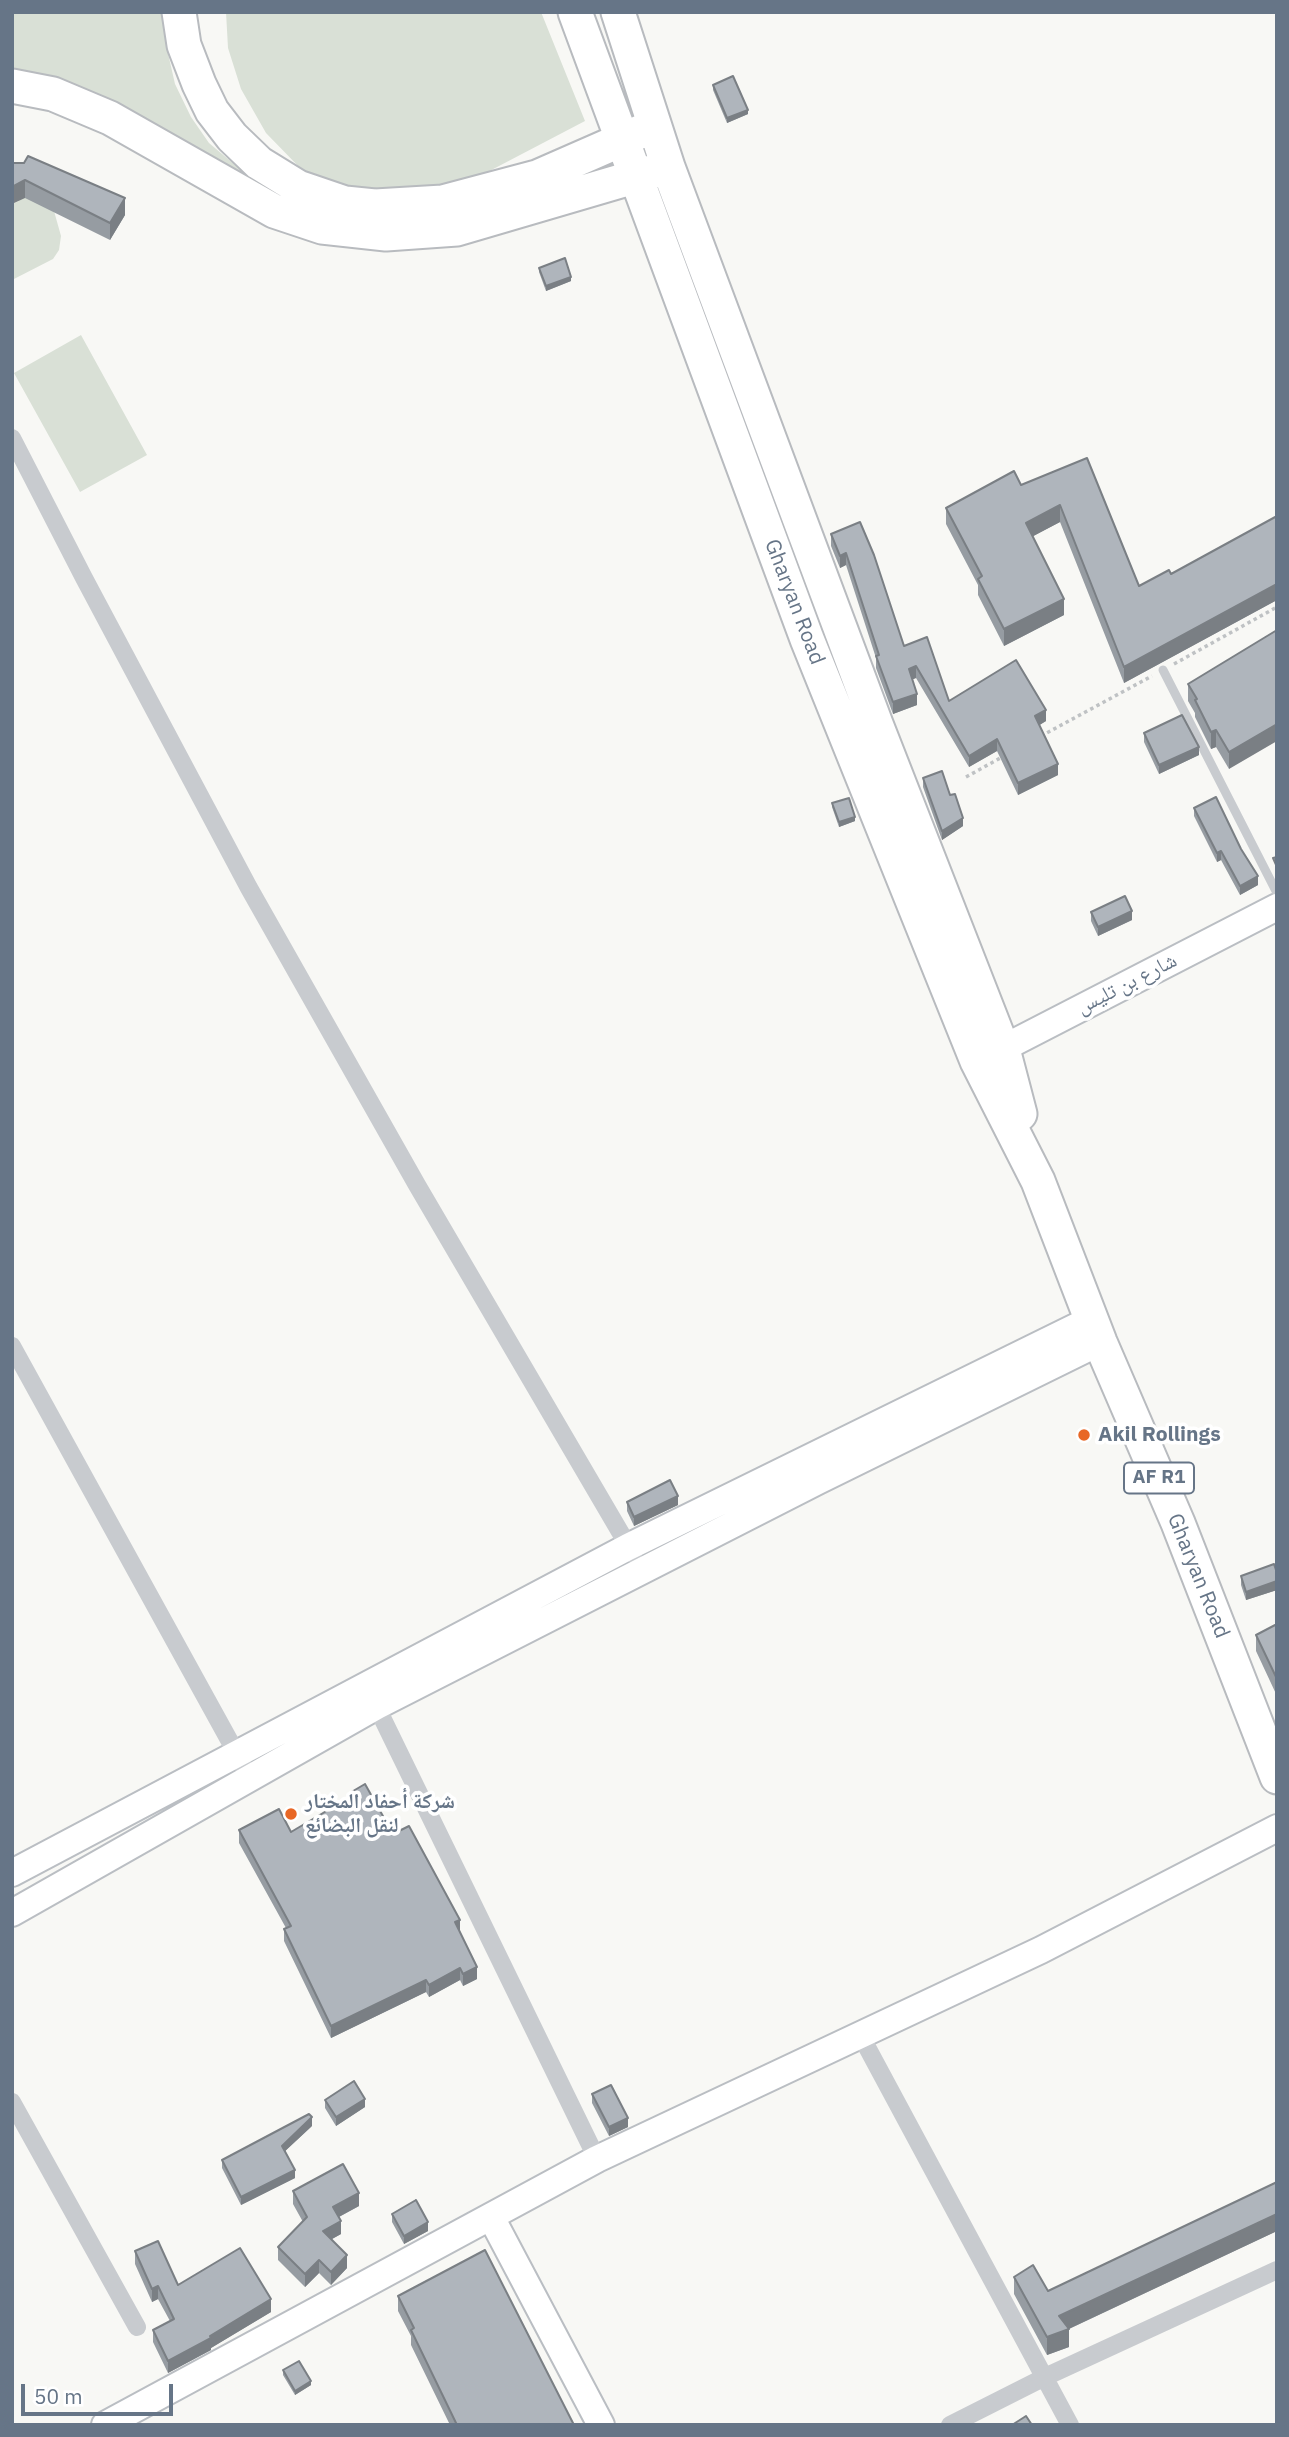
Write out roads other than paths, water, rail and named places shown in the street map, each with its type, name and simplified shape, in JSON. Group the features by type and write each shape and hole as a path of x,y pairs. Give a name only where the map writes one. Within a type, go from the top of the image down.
{"highway":[{"path":"180,12 184,45 199,84 212,111 232,137 258,163 298,187 345,203 375,206 443,202 537,177 654,127"},
{"name":"Gharyan Road","path":"575,12 807,639 990,1055"},
{"name":"Gharyan Road","path":"619,13 668,167 876,724 990,1055 1096,1331 1178,1524 1277,1777"},
{"path":"12,86 53,94 110,118 274,211 322,228 386,234 457,229 668,167"}],"street":[{"path":"12,438 249,888 417,1185 628,1547 644,1570"},
{"name":"شارع بن تليس","path":"990,1055 1277,906"},
{"path":"12,1913 250,1778 371,1695 628,1547 1096,1331"},
{"path":"12,1873 235,1754 644,1570 1096,1331"},
{"path":"12,1346 250,1778"},
{"path":"371,1695 597,2159"},
{"path":"104,2425 597,2159 1041,1950 1277,1828"},
{"path":"861,2036 1070,2425"},
{"path":"12,2102 137,2327"},
{"path":"491,2217 601,2425"},
{"path":"950,2425 1045,2377 1277,2270"}],"lane":[{"path":"1163,670 1277,894"}],"place":[{"name":"Akil Rollings","path":"1084,1435"},
{"name":"شركة أحفاد المختار لنقل البضائع","path":"291,1814"}]}
